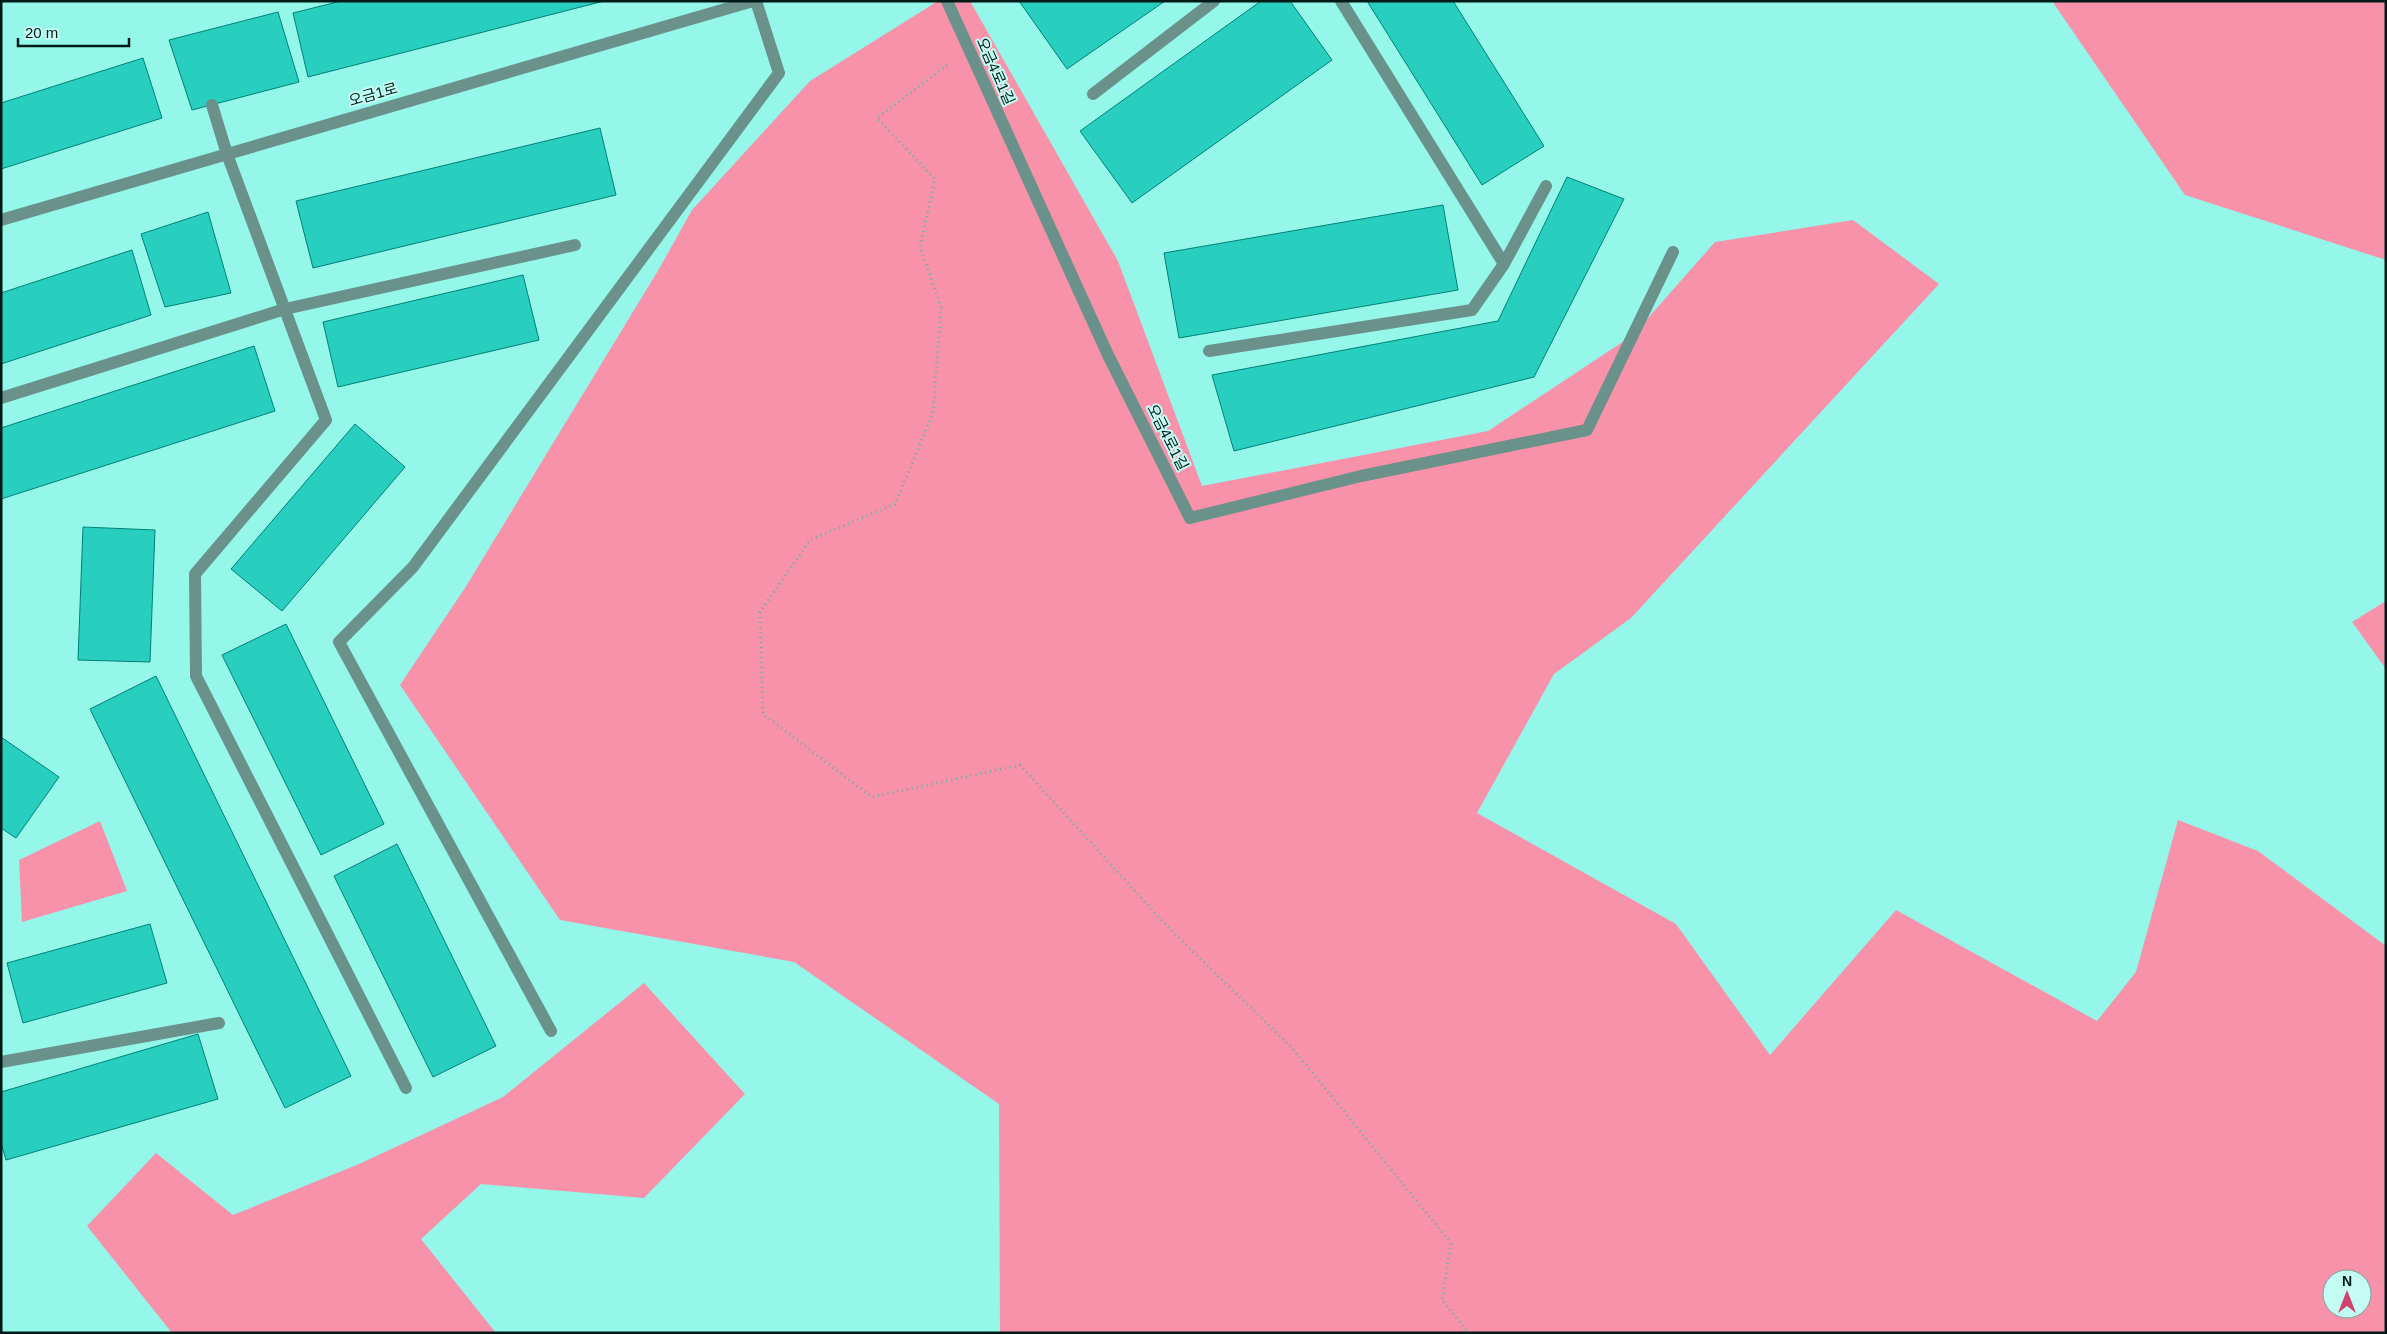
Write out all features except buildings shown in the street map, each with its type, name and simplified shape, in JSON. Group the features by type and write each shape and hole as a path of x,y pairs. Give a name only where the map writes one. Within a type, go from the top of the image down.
{"street":[{"name":"오금1로","path":"1,220 754,1"},
{"path":"551,1031 339,642 413,567 780,73 754,1"},
{"name":"오금4로1길","path":"947,1 1108,355 1190,518 1362,476 1587,430 1673,252"},
{"path":"1093,94 1214,1"},
{"path":"1341,1 1504,264"},
{"path":"212,105 228,154 326,420 195,574 196,676 406,1088"},
{"path":"1209,351 1472,310 1504,264 1546,186"},
{"path":"1,398 285,308 575,245"},
{"path":"1,1062 219,1023"}],"path":[{"path":"968,49 878,118 935,179 920,247 942,307 933,413 895,504 810,540 760,612 763,714 872,797 1020,765 1168,926 1293,1049 1451,1242 1442,1300 1468,1333"}],"shaded area":[{"path":"938,1 970,1 1118,261 1202,486 1488,431 1633,335 1715,242 1853,220 1939,284 1631,618 1554,674 1477,813 1676,924 1770,1055 1896,910 2097,1021 2136,972 2178,820 2258,851 2386,946 2386,1333 1000,1333 999,1104 794,962 560,920 400,685 465,588 659,269 692,210 810,81"},
{"path":"2052,1 2386,1 2386,260 2185,195"},
{"path":"2386,601 2386,669 2352,622"},
{"path":"100,821 127,891 22,922 19,860"},
{"path":"644,983 745,1094 644,1198 481,1184 421,1239 496,1333 172,1333 87,1226 156,1153 233,1215 359,1164 503,1097"}]}
